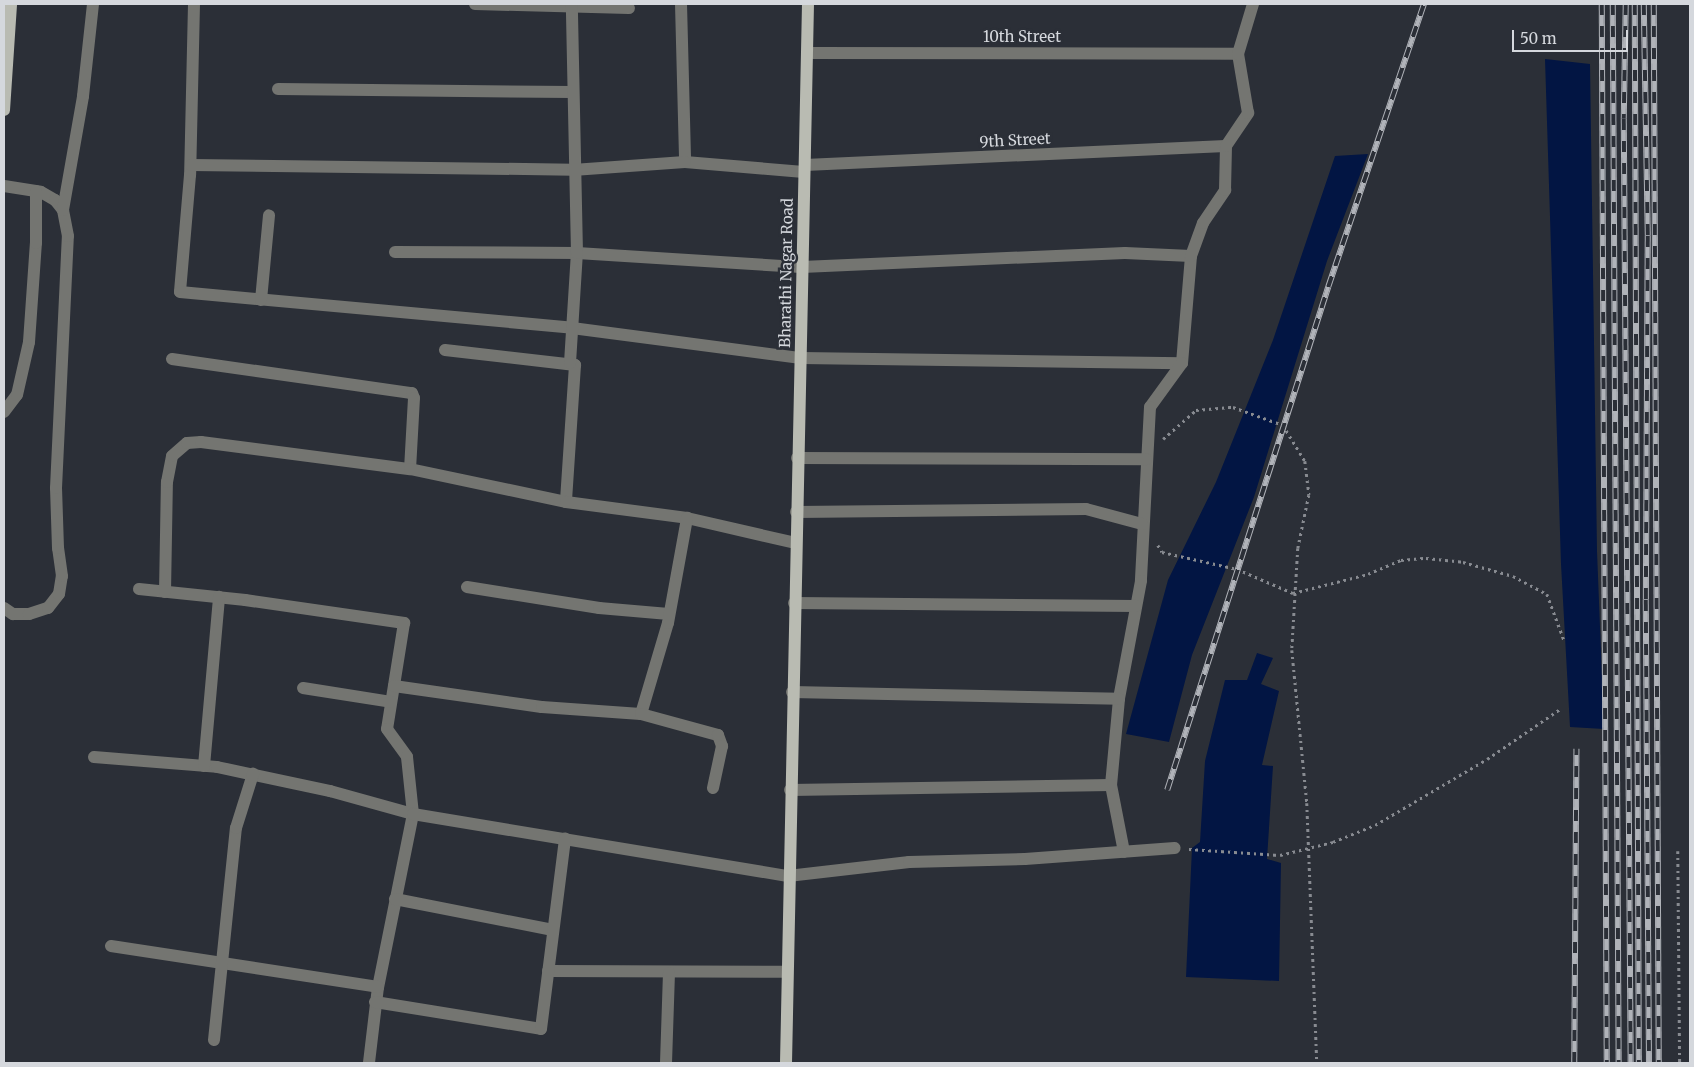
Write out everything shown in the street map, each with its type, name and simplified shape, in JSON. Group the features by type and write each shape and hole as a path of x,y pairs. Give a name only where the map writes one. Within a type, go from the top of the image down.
{"main road":[{"path":"4,110 12,4"},
{"name":"Bharathi Nagar Road","path":"786,1063 788,876 808,4"}],"street":[{"path":"4,608 13,614 29,614 48,608 59,594 62,576 58,548 56,488 68,236 63,210 83,96 92,4"},
{"path":"194,4 191,165 180,292 572,328 801,358 1182,363"},
{"path":"475,4 572,5 629,8"},
{"path":"681,4 685,162"},
{"path":"1124,852 1111,785 1119,699 1141,581 1142,524 1150,407 1182,363 1191,256 1202,223 1225,190 1226,146 1248,113 1238,54 1253,4"},
{"path":"570,363 577,253 573,170 572,5"},
{"name":"10th Street","path":"807,53 1238,54"},
{"path":"278,90 573,92"},
{"name":"9th Street","path":"191,165 573,170 685,162 804,168 1226,146"},
{"path":"4,186 36,191 55,200 63,210"},
{"path":"4,412 17,395 29,342 36,252 36,191"},
{"path":"261,300 269,215"},
{"path":"395,252 577,253 802,267 1125,253 1191,256"},
{"path":"445,350 575,365 566,502"},
{"path":"172,359 412,393 414,398 410,469"},
{"path":"165,592 167,482 172,456 187,443 216,444 410,469 566,502 687,518 796,543"},
{"path":"798,458 1146,459"},
{"path":"796,512 1086,509 1142,524"},
{"path":"641,714 669,614 687,518"},
{"path":"467,587 599,608 669,614"},
{"path":"139,589 219,597 404,623 387,729 407,757 413,814 375,1002 369,1063"},
{"path":"204,766 219,597"},
{"path":"794,603 1136,606"},
{"path":"394,686 542,706 641,714 718,735 722,746 713,788"},
{"path":"303,688 391,702"},
{"path":"792,692 1119,699"},
{"path":"94,757 204,766 253,774 330,791 413,814 788,876 909,862 1175,848"},
{"path":"214,1040 236,828 253,774"},
{"path":"790,790 1111,785"},
{"path":"375,1002 541,1030 565,839"},
{"path":"395,899 553,930"},
{"path":"111,946 378,987"},
{"path":"548,971 787,972"},
{"path":"666,1063 669,973"}],"path":[{"path":"1146,459 1159,442 1196,410 1234,408 1283,426 1305,461 1309,495 1298,548 1293,593 1292,650 1306,793 1316,1063"},
{"path":"1142,524 1162,552 1238,569 1293,593 1368,574 1402,560 1426,558 1463,562 1514,576 1547,594 1564,640"},
{"path":"1175,848 1280,855 1333,842 1375,825 1487,759 1560,709"},
{"path":"1678,851 1680,1063"}],"water":[{"path":"1545,59 1590,64 1597,551 1604,729 1570,727 1561,564"},
{"path":"1368,154 1327,261 1254,497 1192,655 1169,742 1126,734 1168,580 1216,482 1273,340 1335,156"},
{"path":"1257,653 1273,658 1261,684 1279,691 1262,765 1273,766 1267,859 1281,863 1279,981 1186,977 1192,848 1200,842 1205,761 1225,680 1247,680"}],"railway":[{"path":"1167,790 1328,287 1424,4"},
{"path":"1602,4 1607,1063"},
{"path":"1613,4 1619,1063"},
{"path":"1626,4 1624,119 1631,1063"},
{"path":"1635,4 1639,1063"},
{"path":"1644,4 1648,236 1646,600 1649,1063"},
{"path":"1654,4 1659,1063"},
{"path":"1574,1063 1576,749"}]}
